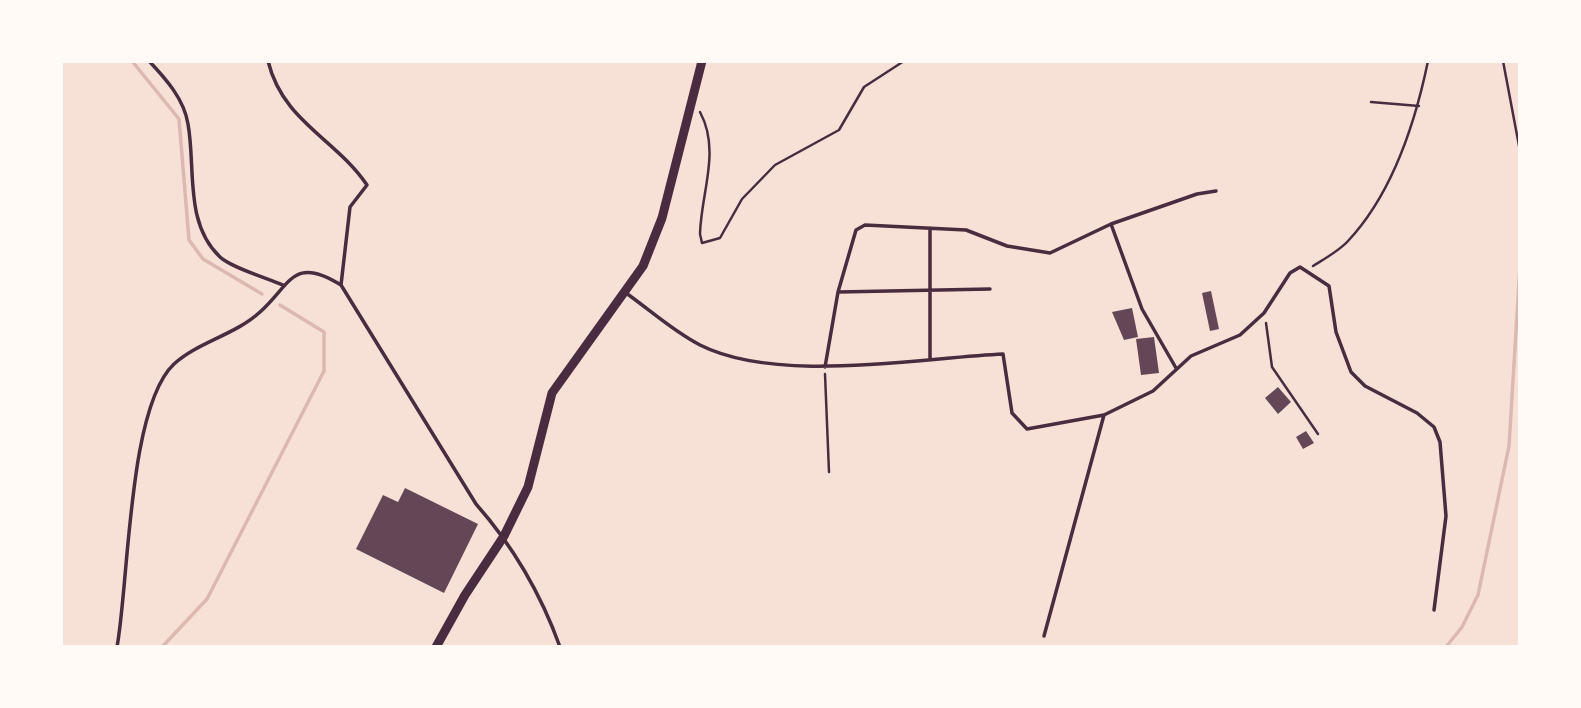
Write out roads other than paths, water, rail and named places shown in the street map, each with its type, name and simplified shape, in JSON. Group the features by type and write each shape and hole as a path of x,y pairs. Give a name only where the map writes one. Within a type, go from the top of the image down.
{"street":[{"path":"436,647 465,595 504,536 528,486 552,393 643,266 662,218 702,61"}],"lane":[{"path":"149,61 173,87 188,122 193,194 203,236 221,258 283,285"},
{"path":"268,61 274,86 325,144 353,164 367,185 351,207 341,285"},
{"path":"825,367 838,292 856,230 865,225 965,230 1007,246 1051,253 1111,224 1197,194 1216,191"},
{"path":"1111,224 1142,309 1176,368"},
{"path":"930,228 930,358"},
{"path":"625,293 701,345 755,363 825,367 1003,354 1012,413 1027,429 1104,415 1153,391 1191,356 1240,335 1264,313 1290,273 1300,267 1329,286 1342,353 1357,380 1417,412 1434,427 1440,442 1446,516 1434,610"},
{"path":"117,647 128,535 151,399 160,380 175,363 247,323 296,275 318,272 341,285 476,504 504,536 548,614 561,647"},
{"path":"838,292 990,289"},
{"path":"1044,636 1104,415"}],"waterway":[{"path":"132,61 179,119 189,240 203,259 262,294"},
{"path":"1446,647 1462,627 1478,595 1509,446 1520,266"},
{"path":"162,647 207,599 324,371 324,332 280,305"}]}
